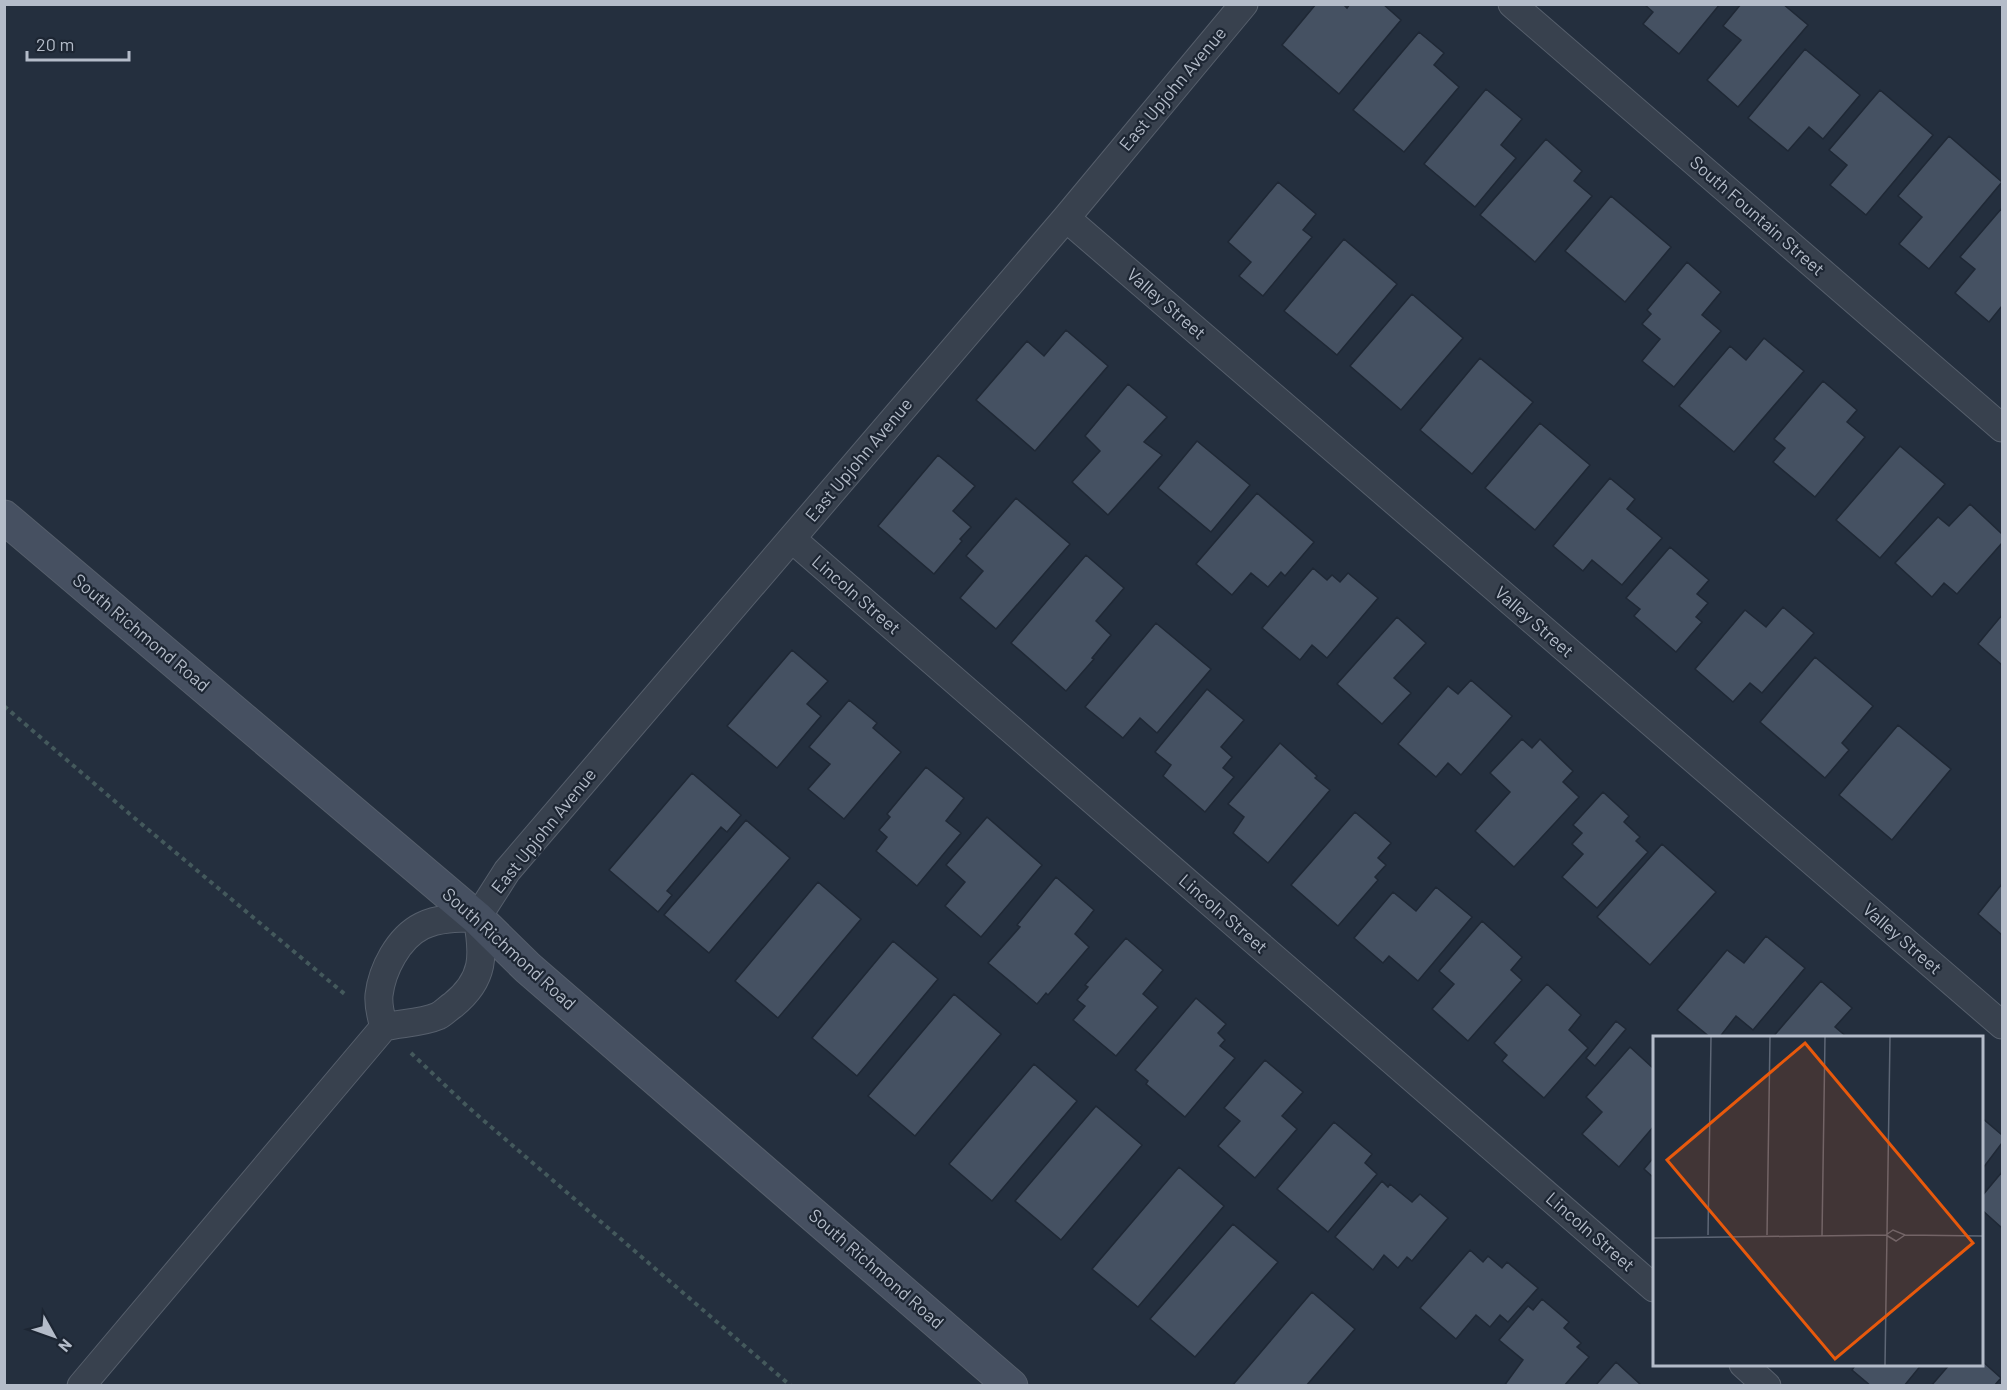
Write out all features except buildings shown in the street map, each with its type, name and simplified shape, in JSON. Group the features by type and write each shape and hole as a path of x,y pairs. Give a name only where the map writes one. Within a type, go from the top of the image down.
{"street":[{"name":"East Upjohn Avenue","path":"477,918 507,871 1066,218 1244,4"},
{"name":"South Fountain Street","path":"1512,4 2002,428"},
{"name":"Valley Street","path":"1066,218 2002,1025"},
{"name":"South Richmond Road","path":"4,517 477,918 528,968 1011,1386"},
{"name":"Lincoln Street","path":"792,539 1653,1287"},
{"path":"81,1386 384,1027 439,1016 474,984 481,963 481,941 477,918 455,918 421,927 410,934 397,948 383,979 379,996 384,1027"},
{"path":"1744,1366 1767,1386"}]}
